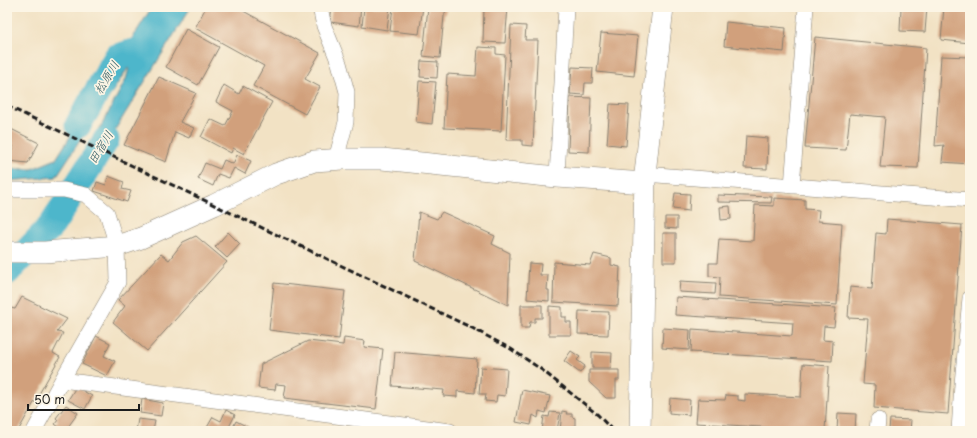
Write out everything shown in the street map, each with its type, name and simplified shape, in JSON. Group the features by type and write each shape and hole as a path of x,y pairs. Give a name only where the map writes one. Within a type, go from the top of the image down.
{"street":[{"path":"320,7 324,26 339,63 347,92 346,122 336,159"},
{"path":"557,177 566,7"},
{"path":"640,431 645,179 663,7"},
{"path":"792,186 806,7"},
{"path":"8,252 45,252 117,246 141,238 214,205 276,174 314,161 343,158 382,159 557,177 645,179 792,186 970,200"},
{"path":"7,190 64,190 86,195 107,213 117,246 118,282 34,431"},
{"path":"959,431 970,298"},
{"path":"62,380 450,431"}],"water":[{"path":"152,7 191,7 92,167 65,182 104,121 126,79 130,65 56,177 7,181 7,169 32,169 56,159"}],"building":[{"path":"206,7 236,7 320,53 305,79 320,87 305,114 253,86 264,66 195,28"},
{"path":"332,7 361,7 359,26 330,22"},
{"path":"364,7 390,7 387,30 362,26"},
{"path":"393,7 423,7 419,34 390,31"},
{"path":"428,7 447,7 444,16 440,58 423,56"},
{"path":"484,7 508,7 505,43 483,42"},
{"path":"901,7 927,7 925,32 900,31"},
{"path":"944,7 970,7 970,43 941,40"},
{"path":"726,22 786,28 784,52 724,46"},
{"path":"511,25 526,26 525,40 538,40 533,146 522,145 522,140 506,140"},
{"path":"186,29 219,47 198,85 166,67"},
{"path":"601,33 638,36 634,76 597,72"},
{"path":"815,37 926,48 918,168 880,167 885,117 850,114 846,150 805,148"},
{"path":"478,47 496,48 496,54 505,55 501,131 444,128 447,74 476,76"},
{"path":"941,56 970,57 970,164 942,162 944,145 935,146"},
{"path":"421,61 438,62 437,78 420,77"},
{"path":"572,67 593,68 592,83 585,83 584,95 570,94"},
{"path":"159,77 196,93 180,122 194,128 189,138 175,132 166,162 124,145"},
{"path":"419,81 436,82 432,124 416,122"},
{"path":"224,85 239,94 243,86 272,102 244,154 233,148 231,153 201,137 210,119 225,126 233,111 216,102"},
{"path":"570,97 591,98 589,152 568,151"},
{"path":"610,104 629,105 626,146 607,144"},
{"path":"7,127 39,143 28,163 8,161 13,147 7,144"},
{"path":"746,136 768,138 767,169 744,168"},
{"path":"237,155 251,161 245,174 234,168 229,178 218,174 213,186 198,179 205,163 220,169 224,160 233,164"},
{"path":"108,176 124,182 122,189 131,191 127,202 94,191 97,182 106,185"},
{"path":"675,193 690,194 689,211 673,209"},
{"path":"718,195 772,197 771,203 718,202"},
{"path":"774,198 805,200 805,209 819,210 818,221 842,223 837,305 719,297 720,277 709,276 709,263 717,263 719,239 753,241 755,205 774,206"},
{"path":"730,206 731,219 721,220 720,207"},
{"path":"419,212 437,219 442,212 495,236 492,244 510,253 508,305 415,261"},
{"path":"665,217 677,217 677,229 665,228"},
{"path":"887,219 962,225 948,414 874,408 875,385 863,384 868,319 848,318 850,287 872,289 876,233 886,234"},
{"path":"228,232 240,244 227,258 215,247"},
{"path":"663,233 676,233 676,262 663,262"},
{"path":"196,236 227,262 147,351 113,322 125,306 118,300 161,254 169,260 183,242"},
{"path":"594,254 611,258 611,265 620,267 618,306 553,302 554,262 590,265"},
{"path":"529,263 541,264 540,275 548,275 547,290 549,290 549,301 527,299"},
{"path":"680,281 716,283 715,294 679,292"},
{"path":"274,283 345,291 339,339 269,330"},
{"path":"22,297 67,319 57,332 63,333 53,353 60,357 18,431 7,431 7,307 15,309"},
{"path":"676,297 836,308 834,327 824,326 823,340 833,341 832,361 691,352 692,329 792,336 793,323 675,315"},
{"path":"521,305 542,305 542,318 535,318 535,322 530,322 529,328 521,328"},
{"path":"549,306 562,307 562,317 566,317 566,322 571,322 571,335 549,335"},
{"path":"579,311 609,312 608,335 578,334"},
{"path":"663,328 690,330 689,350 662,348"},
{"path":"96,336 110,343 104,356 115,361 107,376 82,364"},
{"path":"344,338 365,341 364,347 383,349 376,409 284,398 286,385 276,384 275,390 258,388 261,364 308,341 343,345"},
{"path":"571,351 580,357 577,360 585,366 580,373 564,361"},
{"path":"395,352 477,359 475,393 457,391 457,397 443,396 444,390 392,386"},
{"path":"592,352 612,353 611,368 592,368"},
{"path":"803,364 829,366 825,431 696,423 698,399 725,400 726,395 738,396 738,400 745,401 745,394 801,397"},
{"path":"481,367 507,369 505,396 497,395 496,402 485,401 486,394 479,394"},
{"path":"589,370 619,370 619,380 616,380 616,398 606,398 589,382"},
{"path":"76,387 92,396 85,409 68,400"},
{"path":"522,390 550,396 546,413 539,411 538,418 533,415 531,425 516,422"},
{"path":"670,398 690,400 689,415 669,413"},
{"path":"142,399 163,403 161,416 140,413"},
{"path":"66,405 78,413 64,431 55,424 58,420 56,418"},
{"path":"226,410 235,415 229,427 232,429 236,421 248,427 247,431 205,431 213,417 221,421"},
{"path":"562,411 567,412 566,414 572,414 572,417 575,418 575,431 560,431"},
{"path":"550,412 560,413 557,431 542,431 544,416 549,417"},
{"path":"838,413 856,414 855,431 837,431"},
{"path":"138,419 155,421 153,431 136,431"},
{"path":"890,419 911,420 910,431 889,430"}],"waterway":[{"name":"松原川","path":"78,125 117,57 148,48"},
{"name":"田宿川","path":"7,272 52,225 106,140"}],"railway":[{"path":"7,106 472,328 511,349 542,370 598,415 613,431"}]}
